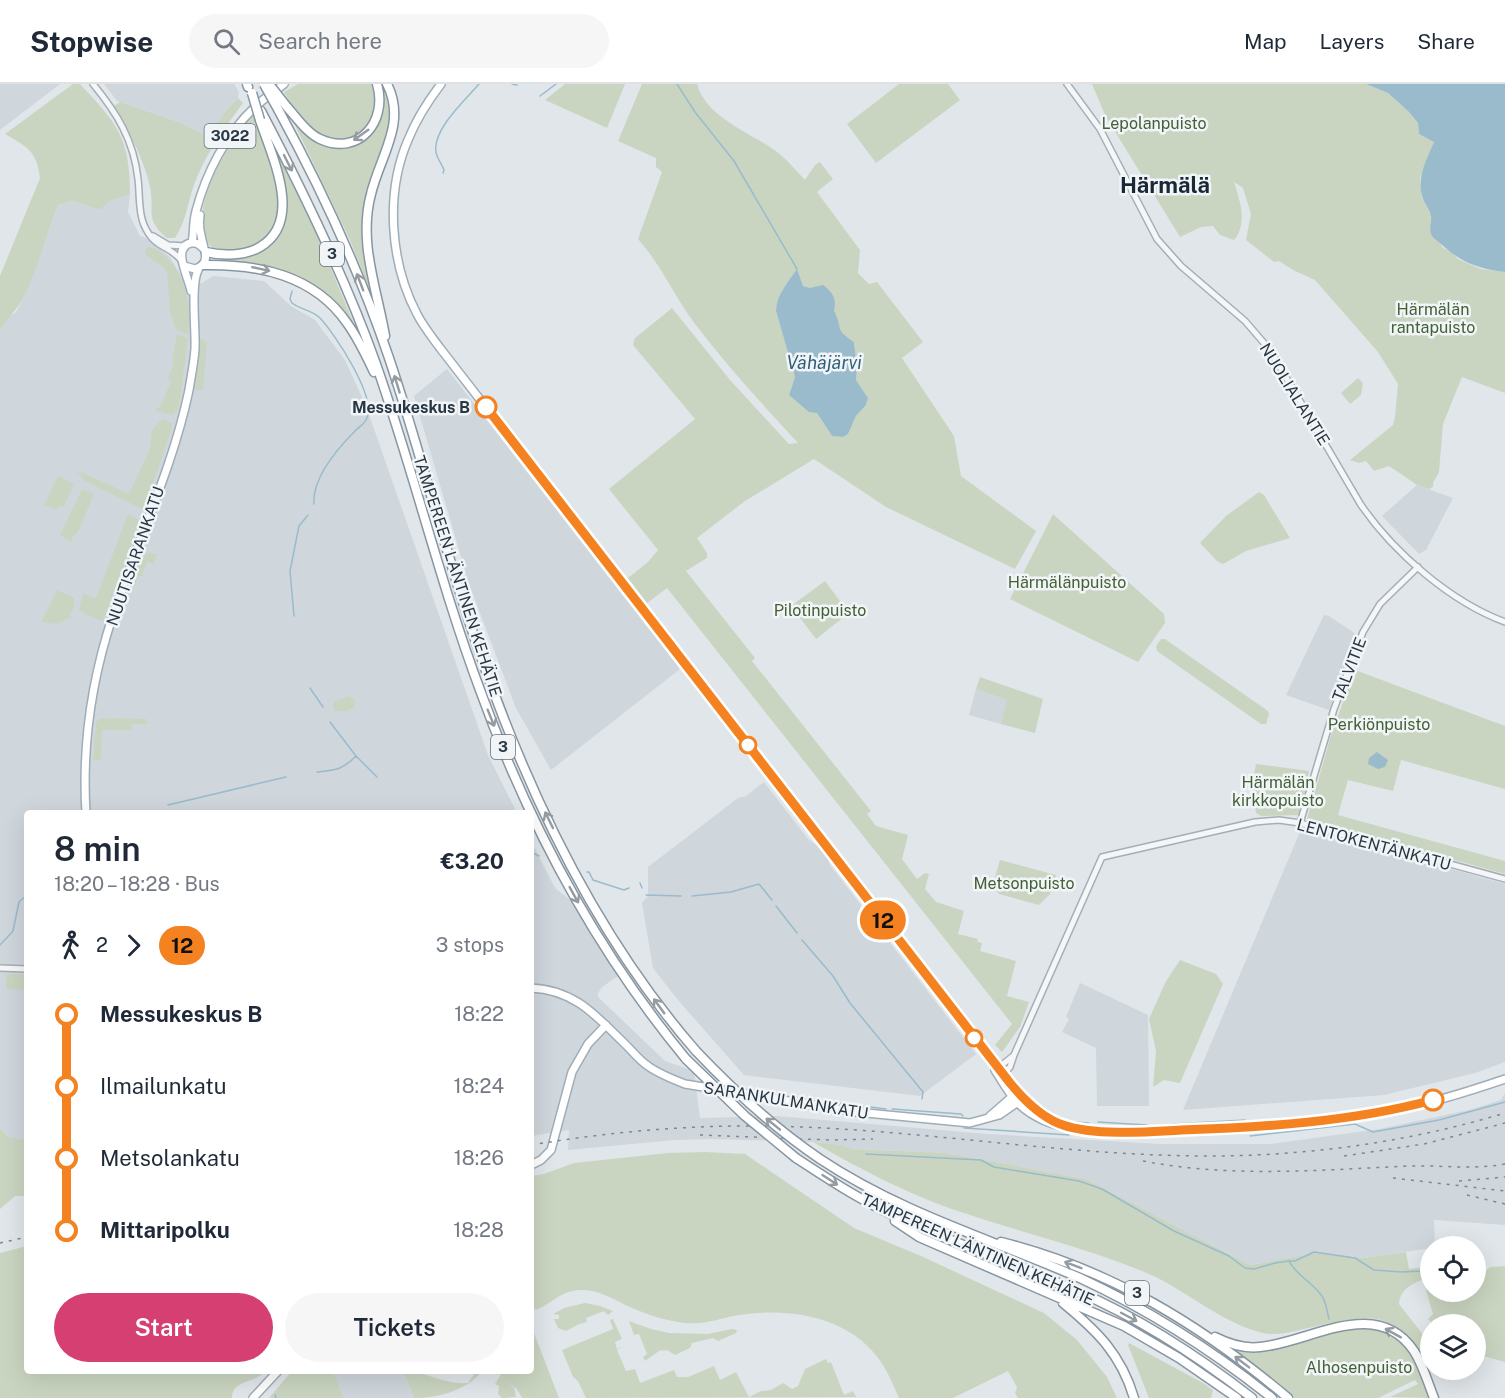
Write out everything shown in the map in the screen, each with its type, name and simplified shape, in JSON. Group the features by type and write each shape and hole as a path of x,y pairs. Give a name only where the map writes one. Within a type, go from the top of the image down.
{"highway":[{"name":"TAMPEREEN LÄNTINEN KEHÄTIE","path":"264,84 283,109 341,236 389,357 473,636 515,746 592,904 662,1011 696,1051 745,1101 798,1144 845,1176 897,1204 1080,1278 1134,1305 1193,1340 1272,1398"},
{"path":"269,84 283,109 321,139 333,143 352,141 363,135 376,121 380,104 377,84"},
{"path":"387,84 393,101 395,120 390,142 371,194 366,235 369,263 389,357"},
{"name":"TAMPEREEN LÄNTINEN KEHÄTIE","path":"249,88 261,116 290,165 343,279 390,403 476,681 530,810"},
{"path":"205,250 236,253 254,250 273,236 279,225 283,204 279,180 261,116"},
{"path":"201,266 229,265 267,270 300,281 317,292 340,314 353,332 390,403"},
{"name":"TAMPEREEN LÄNTINEN KEHÄTIE","path":"534,818 597,936 652,1018 686,1059 745,1116 796,1158 864,1201 932,1233 1079,1292 1125,1315 1181,1347 1252,1398"},
{"name":"3","path":"864,1201 919,1237 1124,1326 1195,1369 1236,1398"},
{"name":"3","path":"963,1232 1029,1249 1085,1270 1143,1296 1197,1329 1288,1398"},
{"path":"1053,1295 1101,1336 1119,1362 1134,1398"},
{"path":"1197,1329 1242,1347 1258,1347 1348,1325 1377,1325 1403,1339 1414,1351 1434,1398"}],"main road":[{"name":"3022","path":"188,245 196,210 209,174 235,129 259,102 285,84"},
{"path":"441,84 408,138 396,187 395,225 398,261 417,315 440,348 976,1040 1017,1098 1060,1124 1075,1129 1137,1132 1261,1127 1396,1110 1505,1079"},
{"name":"3022","path":"200,203 199,224 205,250"},
{"path":"199,244 205,250 206,258 201,266 191,269 182,263 181,252 188,245 199,244"},
{"name":"NUUTISARANKATU","path":"182,263 195,302"},
{"name":"NUUTISARANKATU","path":"86,810 86,763 93,694 112,617 183,415 195,349 194,278 201,266"},
{"name":"SARANKULMANKATU","path":"534,987 546,988 567,995 581,1003 647,1065 685,1084 855,1112 970,1123 987,1119 1017,1098"},
{"path":"534,1163 541,1160 551,1149 572,1072 588,1044 606,1025"},
{"path":"253,1398 275,1374"}],"street":[{"path":"93,84 118,117 129,139 138,172 143,222 158,246 173,253 182,263"},
{"name":"NUOLIALANTIE","path":"1067,84 1100,129 1157,239 1187,272 1245,321 1261,339 1293,387 1372,520 1418,567 1454,597 1474,609 1505,622"},
{"path":"149,234 165,244 188,245"},
{"name":"TALVITIE","path":"1300,823 1334,709 1364,632 1380,604 1418,567"},
{"name":"LENTOKENTÄNKATU","path":"1014,1055 1102,856 1255,822 1279,820 1300,823 1505,879"},
{"path":"0,968 24,969"},
{"path":"997,1069 1014,1055"},
{"path":"1002,1076 1010,1067 1014,1055"}],"shaded area":[{"path":"0,84 60,84 0,130"},
{"path":"104,84 234,84 239,92 238,98 227,109 210,138 176,121 117,101"},
{"path":"130,194 128,212 140,236 146,238 170,257 183,279 202,283 213,276 264,281 291,306 315,320 345,360 366,406 488,755 516,810 24,810 24,1140 9,1137 0,1128 0,331 6,319 16,312 25,295 58,205 72,201 100,210 110,201"},
{"path":"447,369 680,669 551,770 516,708 469,584 414,396"},
{"path":"1417,485 1453,498 1426,550 1419,554 1382,516"},
{"path":"1324,615 1356,634 1329,710 1286,695"},
{"path":"976,689 1008,700 1001,724 969,715"},
{"path":"764,782 808,839 826,852 830,865 976,1054 920,1096 744,1075 653,968 642,903 648,896 648,867 738,798 746,796"},
{"path":"1302,827 1505,884 1505,1062 1475,1073 1384,1095 1183,1110"},
{"path":"534,847 555,888 569,899 618,976 602,987 598,997 665,1061 694,1071 700,1118 777,1116 987,1134 1160,1144 1271,1144 1379,1129 1469,1110 1501,1100 1505,1093 1505,1225 1434,1220 1435,1236 1420,1236 1420,1250 1364,1258 1320,1252 1250,1265 1086,1179 946,1153 852,1149 843,1145 813,1142 711,1139 568,1150 569,1130 534,1136"},
{"path":"1080,983 1148,1015 1149,1106 1097,1106 1096,1048 1062,1032 1069,1019 1066,1017"},
{"path":"334,1374 404,1374 414,1398 344,1398"}],"green space":[{"path":"73,84 80,84 112,121 119,133 127,158 130,194 110,201 100,210 72,201 58,205 24,297 0,331 0,276 40,178 39,169 30,151 5,134"},
{"path":"298,84 372,84 376,97 371,121 353,136 341,139 328,138 315,132 301,119 284,92"},
{"path":"379,84 384,84 391,116 388,133 366,196 362,226 364,258 378,311 350,240 293,121 313,138 327,145 345,147 354,145 370,135 381,120 384,105"},
{"path":"565,84 625,84 607,128 545,100"},
{"path":"642,84 697,84 711,108 782,156 805,180 815,165 820,162 833,179 817,192 860,250 858,273 869,284 877,282 923,342 902,358 954,436 961,476 1036,531 1015,569 886,507 814,459 745,501 697,538 707,553 707,558 686,571 755,658 752,661 871,811 867,814 876,826 908,835 902,859 917,879 925,873 929,874 925,889 936,902 964,911 958,934 978,939 977,942 982,943 980,951 1016,961 1007,996 1029,1002 1020,1027 1002,1052 995,1045 1012,1024 667,588 647,603 628,578 648,562 658,550 609,489 695,419 633,345 635,338 672,308 730,380 789,444 798,443 707,340 638,239 662,172 656,167 656,158 618,141","holes":["797,270 803,286 835,304 834,311 840,332 854,342 856,380 868,398 848,434 843,437 832,436 817,413 789,395 795,377 776,311 783,289"]},
{"path":"899,84 948,84 960,100 876,163 847,124"},
{"path":"1092,84 1366,84 1388,93 1418,123 1419,134 1435,142 1420,178 1422,198 1443,248 1451,251 1458,259 1481,269 1505,272 1505,393 1462,377 1443,424 1439,472 1433,487 1429,489 1417,485 1389,466 1374,471 1366,461 1359,463 1350,460 1393,425 1398,384 1378,352 1315,280 1279,261 1274,262 1246,240 1251,214 1243,188 1234,182 1242,219 1234,240 1220,235 1213,226 1201,227 1180,237 1106,117"},
{"path":"238,98 243,103 204,163 179,231 175,238 167,238 155,226 145,168 114,106 120,102 176,121 209,137 227,109"},
{"path":"253,115 266,147 277,188 278,208 275,225 267,239 251,248 214,249 205,236 202,220 211,180 232,142"},
{"path":"269,137 314,228 356,329 343,312 316,288 285,273 229,261 229,257 258,252 283,221"},
{"path":"147,247 163,253 175,267 184,284 189,305 188,335 176,329 170,311 167,272 145,253"},
{"path":"177,334 188,339 178,410 172,415 156,411 155,408 160,408 171,381 168,379 174,363 172,362"},
{"path":"200,339 207,342 203,390 195,390 194,385"},
{"path":"1358,378 1363,383 1361,395 1350,404 1341,393"},
{"path":"162,419 172,423 172,428 144,510 85,481 76,470 129,494 150,449 152,430"},
{"path":"58,476 74,484 64,506 56,510 44,505"},
{"path":"82,489 94,494 78,532 73,536 71,542 60,535"},
{"path":"1259,492 1264,495 1290,538 1246,551 1223,564 1217,561 1200,543 1226,516"},
{"path":"128,514 140,522 103,621 79,609 83,594 96,598"},
{"name":"Härmälänpuisto","path":"1053,514 1164,614 1165,623 1138,662 1010,599"},
{"path":"147,553 157,554 154,564 147,562 142,576 138,576 135,586 131,585 135,567"},
{"name":"Pilotinpuisto","path":"825,581 849,613 816,639 791,606"},
{"path":"57,590 74,598 71,617 57,624 41,622"},
{"path":"1161,639 1165,639 1268,711 1266,724 1261,724 1157,651 1156,646"},
{"name":"Perkiönpuisto","path":"1355,670 1505,726 1505,789 1401,760 1393,791 1348,780 1338,815 1505,861 1505,874 1307,819 1332,732"},
{"path":"980,677 1043,699 1035,733 1001,724 1007,700 976,689"},
{"path":"349,696 354,699 355,707 346,711 334,711 333,702"},
{"path":"99,719 146,719 148,724 132,724 132,730 102,730 101,759 93,761 96,722"},
{"name":"Härmälän kirkkopuisto","path":"1256,764 1309,771 1301,811 1298,815 1261,816 1256,813 1252,786"},
{"name":"Metsonpuisto","path":"1000,860 1056,875 1050,894 1039,905 999,894 993,884"},
{"path":"1180,960 1216,974 1223,984 1180,1083 1164,1080 1153,1087 1156,1051 1149,1019 1165,983"},
{"path":"6,974 24,975 24,990 6,989"},
{"path":"0,1128 9,1137 24,1140 24,1196 15,1196 0,1209"},
{"path":"813,1142 843,1145 852,1149 946,1153 1086,1179 1250,1265 1320,1252 1364,1258 1406,1252 1409,1269 1420,1268 1420,1281 1402,1293 1399,1304 1420,1331 1420,1355 1404,1333 1391,1324 1377,1319 1345,1320 1273,1334 1247,1328 1142,1271 1100,1255 950,1208 870,1173"},
{"path":"668,1153 745,1154 854,1228 921,1256 1044,1313 1077,1340 1107,1377 1117,1398 1018,1398 1015,1393 1017,1387 1008,1371 953,1398 899,1398 883,1365 855,1336 838,1326 800,1315 759,1313 706,1322 685,1323 651,1315 603,1294 588,1290 572,1291 535,1310 534,1176 574,1163"},
{"path":"24,1247 24,1374 262,1374 235,1388 232,1398 0,1398 0,1253"},
{"path":"1505,1266 1505,1362 1486,1357 1486,1314 1433,1314 1430,1302 1486,1302 1486,1271 1490,1267"},
{"path":"585,1303 613,1311 608,1315 604,1311 586,1318 587,1322 566,1331 558,1328 554,1319 559,1319 559,1315 553,1314 564,1308"},
{"path":"613,1319 622,1339 615,1342 617,1349 625,1346 617,1350 626,1371 635,1369 640,1383 674,1370 677,1377 688,1377 714,1366 720,1380 736,1372 749,1397 761,1391 771,1390 783,1383 792,1389 798,1386 805,1369 826,1359 828,1363 831,1362 844,1395 853,1391 856,1397 586,1398 578,1381 573,1377 562,1350 613,1329 610,1320"},
{"path":"629,1321 669,1333 708,1334 737,1330 736,1333 718,1341 713,1338 692,1343 690,1348 675,1355 667,1350 659,1351 645,1361 643,1357 647,1354 639,1334 634,1335"},
{"name":"Alhosenpuisto","path":"1349,1327 1373,1328 1396,1337 1404,1345 1417,1365 1420,1380 1423,1380 1430,1398 1390,1397 1418,1384 1415,1380 1378,1398 1295,1398 1227,1345 1245,1350"},
{"path":"534,1333 559,1398 522,1398 514,1387 516,1397 502,1398 498,1394 499,1386 495,1384 501,1374 534,1374"},
{"path":"1129,1343 1203,1383 1213,1390 1211,1398 1149,1398"},
{"path":"289,1374 334,1374 344,1398 269,1398"},
{"path":"404,1374 422,1374 443,1380 468,1383 474,1374 479,1374 468,1384 451,1392 432,1397 414,1398"}],"water":[{"path":"1366,84 1505,84 1505,272 1469,263 1454,255 1433,237 1430,232 1430,212 1421,191 1421,177 1434,142 1419,134 1418,123 1388,93"},
{"name":"Vähäjärvi","path":"797,269 803,286 810,288 823,285 832,293 835,303 834,311 841,331 854,342 856,380 868,398 848,434 843,437 832,436 817,413 809,412 789,395 795,377 776,311 780,294"},
{"path":"1377,752 1388,760 1385,767 1378,769 1368,764 1369,758"}],"waterway":[{"path":"443,173 444,170 436,152 439,134 451,115 479,84"},
{"path":"512,84 517,85"},
{"path":"540,96 556,84"},
{"path":"677,84 695,112 734,161 797,269"},
{"path":"292,291 290,299 292,303 320,318 345,352 361,383 368,411 365,421 342,446 322,474 314,494 314,504"},
{"path":"294,616 290,571 299,526 308,515"},
{"path":"310,688 323,707"},
{"path":"330,722 356,756 377,777"},
{"path":"317,772 338,768 356,756"},
{"path":"168,805 286,777"},
{"path":"534,854 539,856"},
{"path":"587,872 593,880 624,890 629,888"},
{"path":"640,883 642,888"},
{"path":"692,896 731,892 759,884 772,900"},
{"path":"646,895 681,896"},
{"path":"0,945 13,931 19,902 24,898"},
{"path":"776,906 797,933"},
{"path":"802,940 833,976 850,1003 923,1092 922,1099"},
{"path":"749,1089 772,1092"},
{"path":"831,1102 886,1109"},
{"path":"1250,1136 1355,1124 1373,1132 1439,1120 1505,1102"},
{"path":"892,1109 963,1116"},
{"path":"1173,1124 1245,1120"},
{"path":"1074,1122 1089,1123"},
{"path":"1098,1122 1147,1125"},
{"path":"964,1128 1069,1135"},
{"path":"866,1154 981,1160 994,1167 1079,1181 1102,1189 1174,1231 1229,1256 1245,1268 1254,1269 1289,1261 1322,1296 1329,1319"},
{"path":"1289,1261 1295,1261 1314,1252 1355,1258 1374,1270 1420,1271"}],"railway":[{"path":"534,1145 648,1130 766,1126 877,1132 1098,1152 1154,1155 1246,1155 1358,1145 1432,1132 1505,1113"},
{"path":"1344,1156 1424,1144 1505,1123"},
{"path":"700,1135 830,1140 873,1139"},
{"path":"1143,1161 1209,1170 1242,1171 1309,1171 1409,1166 1481,1167 1505,1164"},
{"path":"1459,1181 1505,1177"},
{"path":"1393,1178 1505,1191"},
{"path":"1467,1195 1505,1204"},
{"path":"0,1243 24,1238"}],"bus line":[{"name":"12","path":"486,407 976,1040 1022,1098 1035,1108 1060,1124 1075,1129 1137,1132 1261,1127 1396,1110 1433,1100"}],"place":[{"name":"Messukeskus B","path":"486,407"}],"district":[{"name":"Härmälä","path":"1165,185"}],"park label":[{"name":"Lepolanpuisto","path":"1154,123"},
{"name":"Härmälän rantapuisto","path":"1433,318"}]}
